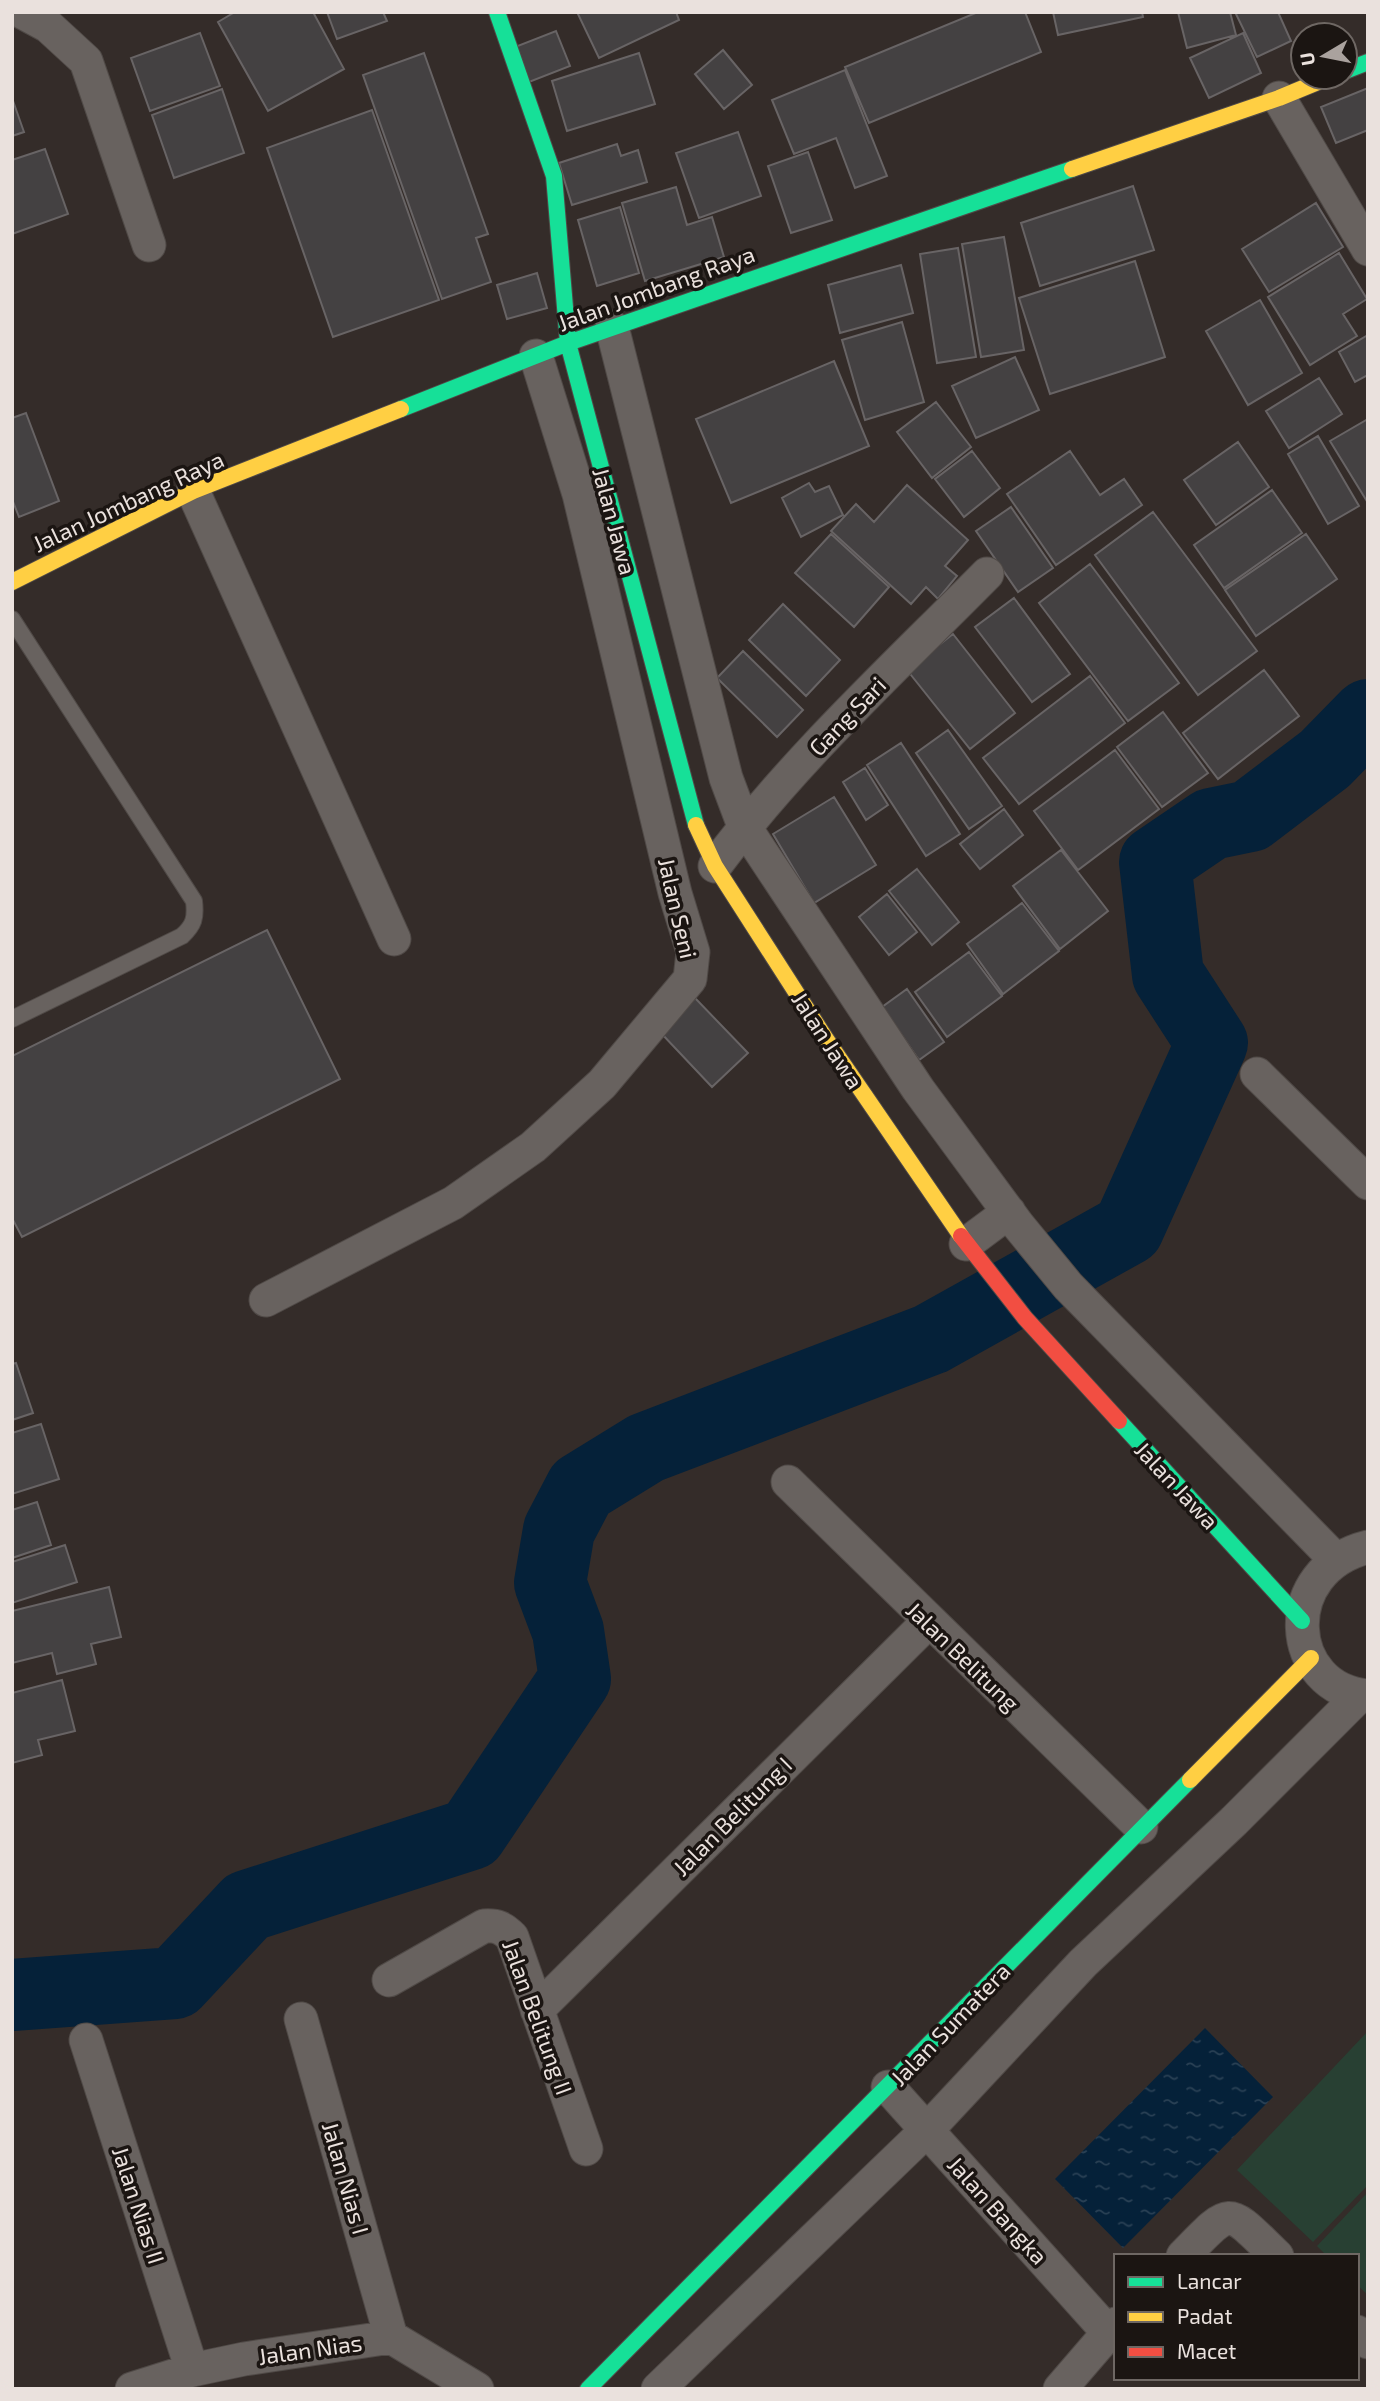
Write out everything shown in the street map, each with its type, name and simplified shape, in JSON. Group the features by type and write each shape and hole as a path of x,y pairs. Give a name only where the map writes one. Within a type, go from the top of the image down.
{"street":[{"path":"22,12 48,26 86,61 149,245"},
{"name":"Jalan Jawa","path":"497,12 554,176 568,343 696,827 715,866 940,1209 987,1272 1025,1318 1302,1621"},
{"name":"Jalan Jombang Raya","path":"12,582 193,491 568,343 1296,91"},
{"path":"1279,98 1368,249"},
{"name":"Jalan Jawa","path":"612,327 726,778 744,826 918,1089 1014,1219 1068,1286 1335,1559"},
{"name":"Jalan Seni","path":"266,1300 453,1203 533,1147 602,1084 690,979 693,952 675,892 579,494 536,356"},
{"path":"193,491 394,939"},
{"name":"Gang Sari","path":"715,866 744,826 850,711 987,574"},
{"path":"1257,1074 1364,1173"},
{"path":"966,1244 1014,1219"},
{"name":"Jalan Belitung","path":"788,1482 928,1622 1141,1827"},
{"path":"658,2389 927,2130 1083,1963 1364,1696 1340,1688 1323,1675 1311,1658 1304,1640 1302,1621 1304,1603 1311,1586 1335,1559 1368,1547"},
{"name":"Jalan Belitung I","path":"537,2010 928,1622"},
{"name":"Jalan Sumatera","path":"588,2389 1311,1658"},
{"name":"Jalan Belitung II","path":"389,1980 484,1926 500,1926 512,1937 586,2149"},
{"name":"Jalan Nias I","path":"301,2019 391,2337"},
{"name":"Jalan Nias II","path":"86,2040 192,2370"},
{"name":"Jalan Bangka","path":"888,2087 1112,2328 1060,2389"},
{"path":"1185,2254 1219,2220 1230,2217 1241,2222 1275,2254"},
{"name":"Jalan Nias","path":"132,2389 192,2370 244,2359 391,2337 477,2389"},
{"path":"225,2389 244,2359"}],"lane":[{"path":"12,619 194,901 196,916 192,927 182,936 12,1019"}],"green space":[{"path":"1368,2031 1368,2185 1313,2242 1237,2170"},
{"path":"1368,2192 1368,2295 1359,2287 1359,2254 1325,2254 1317,2246"}],"water":[{"path":"1205,2028 1273,2097 1123,2248 1055,2179"}],"building":[{"path":"235,12 313,12 344,69 268,111 218,22"},
{"path":"327,12 383,12 387,21 337,39"},
{"path":"577,12 676,12 679,20 599,58"},
{"path":"978,12 1025,12 1041,52 869,123 845,67"},
{"path":"1053,12 1142,12 1143,17 1058,35"},
{"path":"1178,12 1230,12 1236,35 1187,48"},
{"path":"1235,12 1278,12 1289,42 1257,57"},
{"path":"556,31 570,66 529,82 515,47"},
{"path":"200,33 220,86 150,111 131,58"},
{"path":"1243,33 1261,73 1209,98 1190,58"},
{"path":"723,50 752,85 724,109 695,74"},
{"path":"424,53 488,234 476,238 491,282 442,299 363,75"},
{"path":"639,53 655,104 567,131 552,81"},
{"path":"845,70 887,176 855,188 836,138 794,154 772,100"},
{"path":"1368,88 1368,130 1336,143 1321,107"},
{"path":"222,89 244,153 174,178 152,115"},
{"path":"12,98 24,132 12,136"},
{"path":"372,110 439,300 333,337 267,148"},
{"path":"738,132 761,196 699,218 676,153"},
{"path":"617,144 621,156 638,150 647,182 572,205 559,163"},
{"path":"45,149 68,214 12,234 12,160"},
{"path":"808,152 832,220 791,233 768,166"},
{"path":"1133,186 1154,250 1040,286 1021,223"},
{"path":"676,187 687,225 712,217 724,257 645,281 622,203"},
{"path":"1316,203 1343,247 1269,292 1242,249"},
{"path":"620,207 639,273 597,286 578,220"},
{"path":"1004,237 1024,350 981,357 962,244"},
{"path":"958,248 976,357 937,363 920,254"},
{"path":"1339,253 1367,299 1343,314 1357,336 1310,365 1268,297"},
{"path":"1135,261 1165,357 1050,394 1019,298"},
{"path":"901,265 913,313 840,333 828,285"},
{"path":"537,273 547,308 507,319 497,285"},
{"path":"1260,300 1302,373 1248,405 1206,331"},
{"path":"902,322 924,402 865,420 842,340"},
{"path":"1368,335 1368,375 1355,382 1339,352"},
{"path":"1015,357 1039,410 976,438 952,386"},
{"path":"834,361 869,446 731,503 696,419"},
{"path":"1319,378 1342,414 1289,448 1266,411"},
{"path":"936,402 971,447 932,478 897,432"},
{"path":"26,413 59,501 19,517 12,499 12,418"},
{"path":"1368,419 1368,503 1330,441"},
{"path":"1318,436 1359,506 1328,524 1288,454"},
{"path":"1238,442 1269,487 1216,525 1184,480"},
{"path":"972,451 1000,488 964,517 935,479"},
{"path":"1070,451 1100,495 1124,479 1142,505 1056,565 1007,494"},
{"path":"809,483 815,492 829,486 843,515 801,537 782,498"},
{"path":"907,485 968,540 945,566 957,576 938,599 926,587 911,604 831,531 856,504 874,522"},
{"path":"1272,490 1302,533 1224,588 1194,545"},
{"path":"1011,507 1053,568 1018,592 976,531"},
{"path":"1153,512 1257,651 1198,695 1095,555"},
{"path":"831,534 889,587 854,627 795,573"},
{"path":"1306,534 1337,579 1256,636 1225,590"},
{"path":"1090,564 1179,683 1128,721 1039,603"},
{"path":"1014,598 1070,674 1032,702 975,627"},
{"path":"783,604 840,660 806,696 749,640"},
{"path":"953,634 1015,713 970,749 907,670"},
{"path":"743,651 803,710 777,737 717,678"},
{"path":"1264,670 1299,716 1218,779 1183,733"},
{"path":"1090,676 1125,723 1019,804 983,758"},
{"path":"1163,712 1208,773 1162,807 1117,747"},
{"path":"948,730 1002,806 969,829 916,753"},
{"path":"901,743 960,834 926,856 867,765"},
{"path":"1115,750 1159,809 1078,870 1034,811"},
{"path":"865,768 888,805 866,820 843,782"},
{"path":"834,797 876,865 814,903 773,834"},
{"path":"1004,809 1023,835 980,869 960,844"},
{"path":"1061,850 1108,911 1060,949 1013,886"},
{"path":"917,869 959,922 932,945 889,891"},
{"path":"887,894 917,932 889,955 859,917"},
{"path":"1022,903 1059,951 1003,994 967,944"},
{"path":"267,930 340,1079 22,1237 12,1218 12,1056"},
{"path":"969,952 1002,996 947,1037 915,992"},
{"path":"907,989 944,1042 919,1060 882,1007"},
{"path":"695,998 748,1053 712,1087 660,1032"},
{"path":"16,1363 33,1413 12,1420 12,1364"},
{"path":"41,1424 59,1479 12,1494 12,1433"},
{"path":"37,1502 51,1545 12,1558 12,1510"},
{"path":"65,1545 77,1582 12,1603 12,1562"},
{"path":"109,1587 121,1637 91,1644 96,1664 57,1674 52,1653 12,1663 12,1611"},
{"path":"62,1680 75,1731 38,1740 42,1755 12,1763 12,1693"}],"waterway":[{"path":"12,1995 175,1983 247,1906 471,1834 575,1679 568,1631 550,1583 559,1530 581,1488 646,1448 931,1339 1128,1229 1212,1043 1168,975 1155,862 1211,824 1250,816 1325,759 1368,715"}],"traffic: fast":[{"path":"497,12 554,176 568,343 696,825"},
{"path":"1359,66 1368,62"},
{"path":"401,409 568,343 1072,169"},
{"path":"1119,1421 1302,1621"},
{"path":"588,2389 1190,1780"}],"traffic: slow":[{"path":"1072,169 1296,91"},
{"path":"12,582 193,491 401,409"},
{"path":"696,825 715,866 826,1039 961,1236"},
{"path":"1190,1780 1311,1658"}],"traffic: jam":[{"path":"961,1236 1025,1318 1119,1421"}]}
